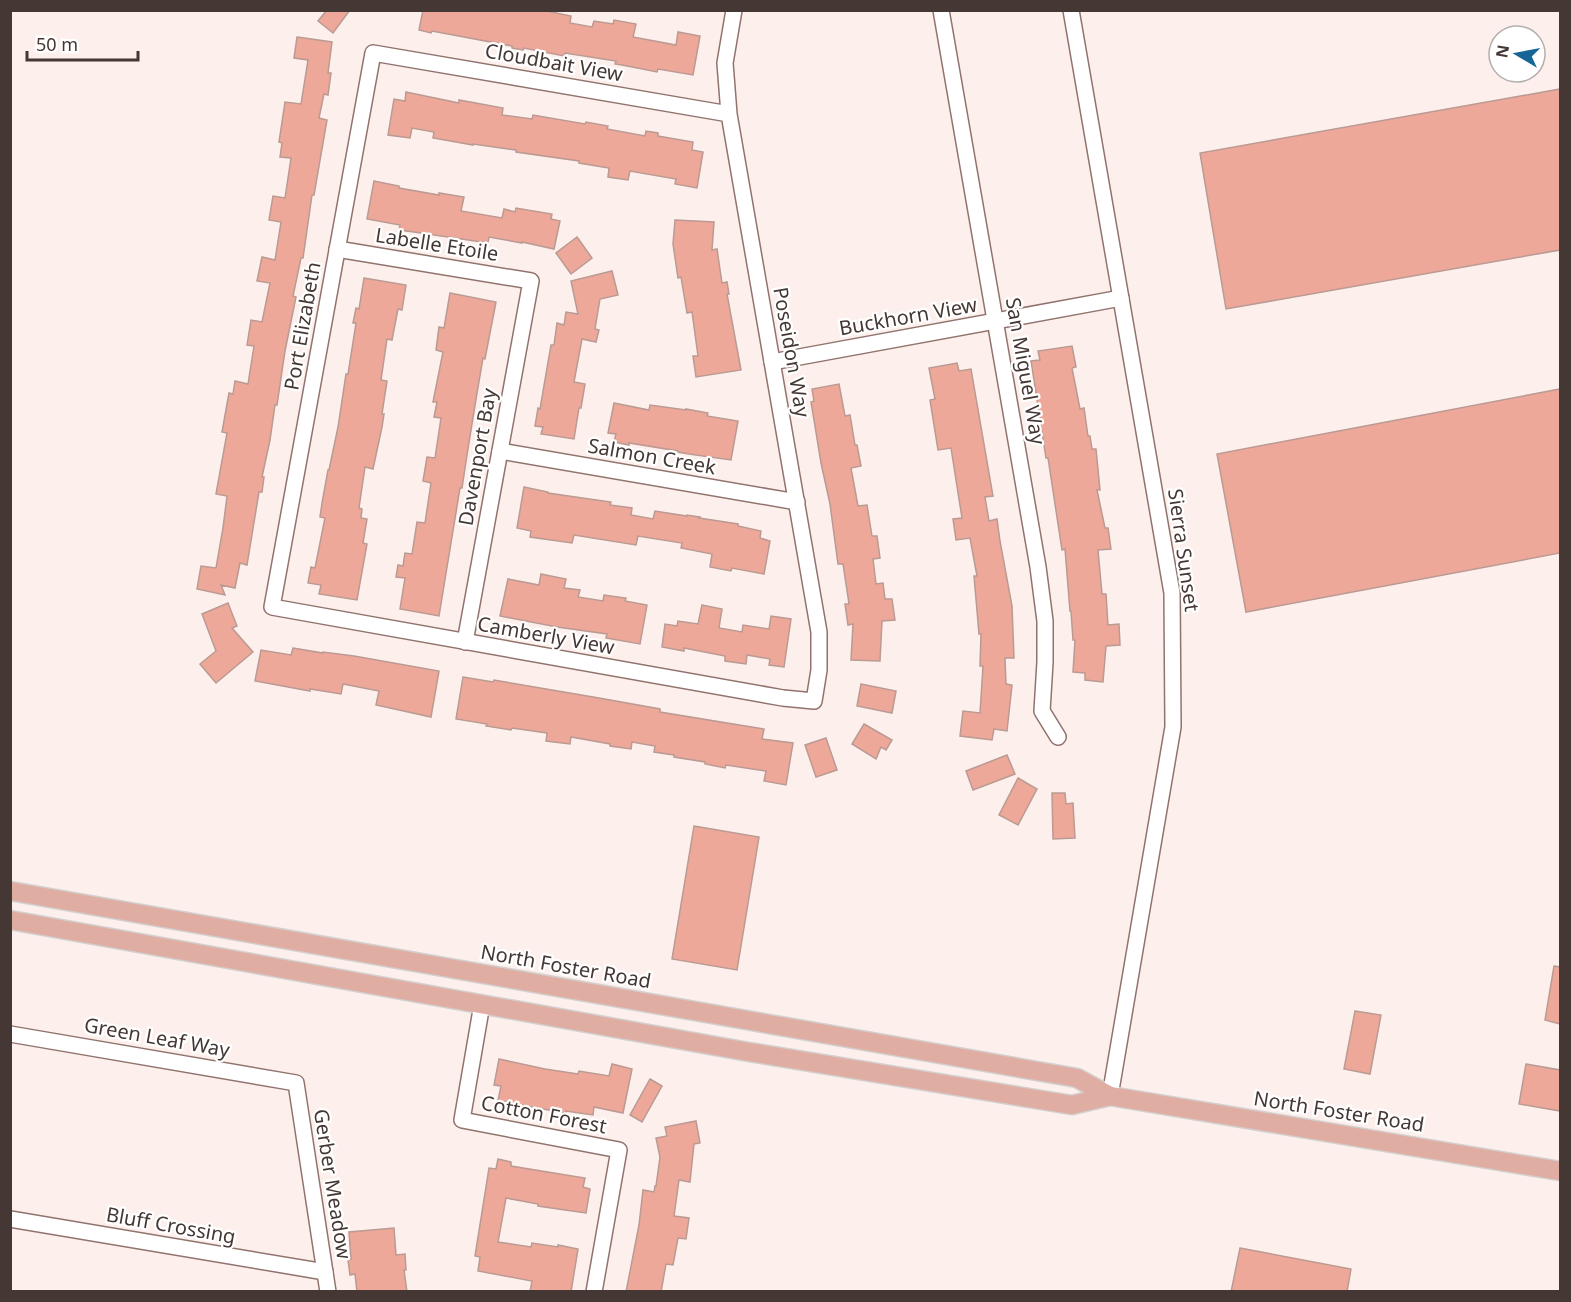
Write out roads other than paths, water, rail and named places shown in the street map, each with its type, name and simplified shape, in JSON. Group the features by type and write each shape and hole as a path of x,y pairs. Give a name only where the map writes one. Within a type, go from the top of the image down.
{"main road":[{"name":"North Foster Road","path":"10,891 1077,1078 1110,1096 1560,1171"},
{"name":"North Foster Road","path":"10,920 748,1052 1072,1105 1110,1096"}],"street":[{"name":"Poseidon Way","path":"734,10 725,63 729,114 819,632 819,670 814,701"},
{"name":"San Miguel Way","path":"941,10 1038,567 1044,621 1045,662 1042,711 1058,737"},
{"name":"Sierra Sunset","path":"1071,10 1172,593 1173,727 1110,1096"},
{"name":"Cloudbait View","path":"373,53 729,114"},
{"name":"Port Elizabeth","path":"272,607 373,53"},
{"name":"Labelle Etoile","path":"337,249 531,281"},
{"name":"Davenport Bay","path":"465,642 531,281"},
{"name":"Buckhorn View","path":"772,362 1121,298"},
{"name":"Salmon Creek","path":"500,451 797,502"},
{"name":"Camberly View","path":"272,607 783,698 814,701"},
{"name":"Cotton Forest","path":"482,1004 462,1120 619,1150 594,1292"},
{"name":"Green Leaf Way","path":"10,1034 296,1083"},
{"name":"Gerber Meadow","path":"296,1083 327,1292"},
{"name":"Bluff Crossing","path":"10,1219 325,1272"}]}
